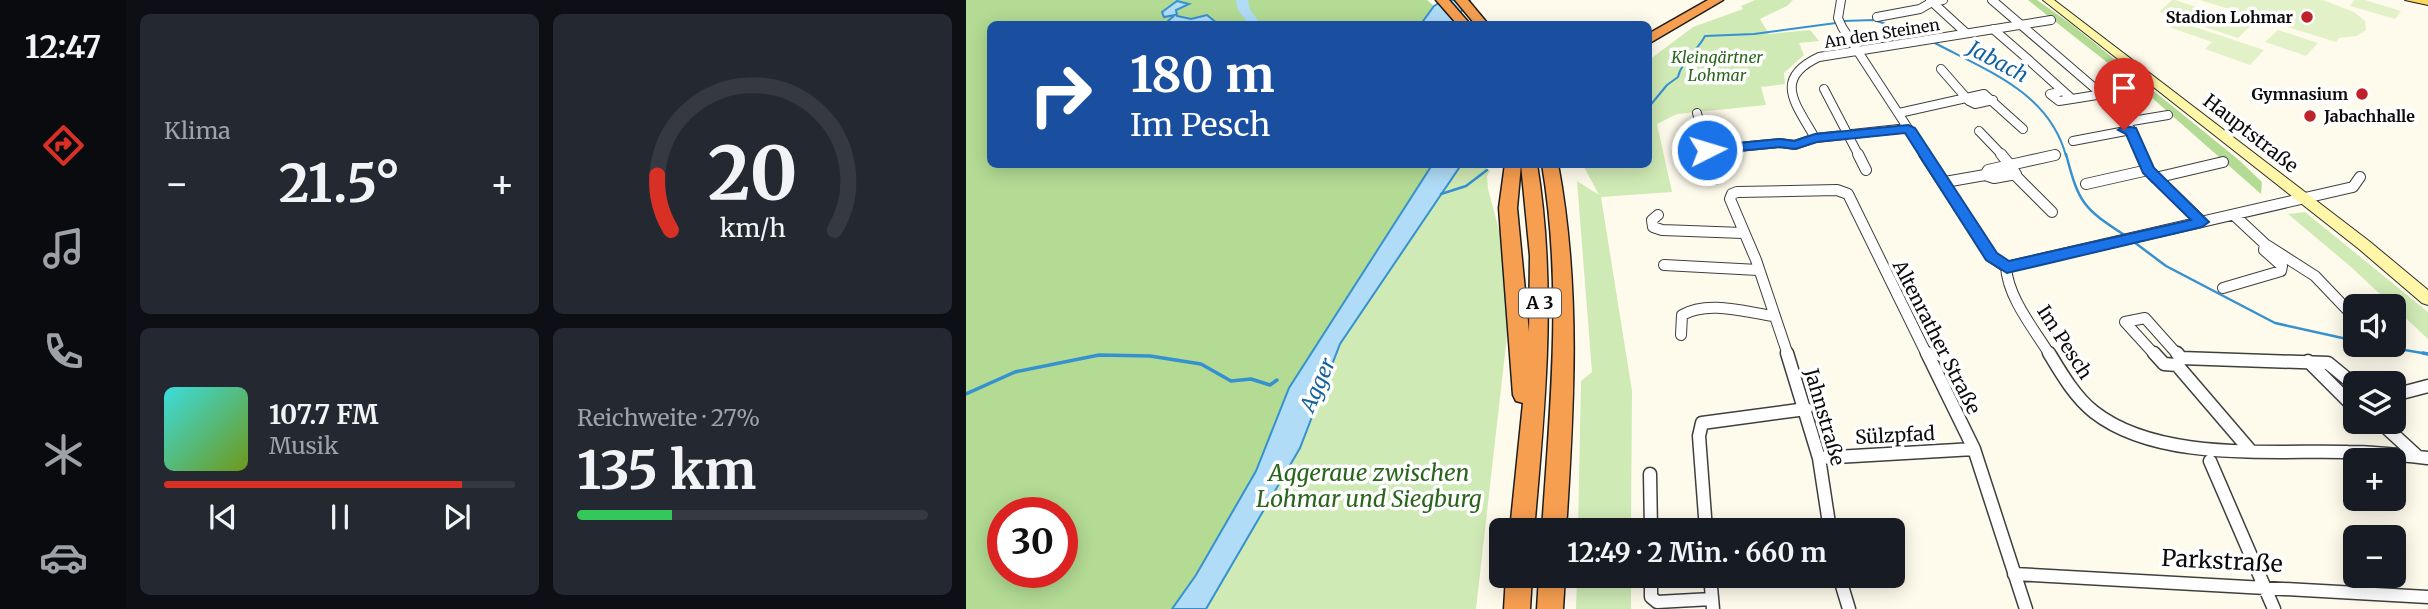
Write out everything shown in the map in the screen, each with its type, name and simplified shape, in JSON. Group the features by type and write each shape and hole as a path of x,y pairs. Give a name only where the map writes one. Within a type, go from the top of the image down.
{"highway":[{"path":"1442,0 1461,21"},
{"path":"1461,0 1479,21"},
{"path":"1652,28 1709,0"},
{"path":"1652,38 1717,0"},
{"path":"1513,168 1508,208 1528,442"},
{"name":"A 3","path":"1523,518 1537,358 1541,267 1539,231 1530,168"},
{"name":"A 3","path":"1551,168 1558,207 1564,308 1555,518"},
{"path":"1558,207 1562,168"},
{"path":"1517,609 1518,588"},
{"path":"1550,609 1551,588"}],"main road":[{"name":"Hauptstraße","path":"2048,0 2428,299"},
{"path":"2411,0 2428,2"}],"street":[{"name":"Im Pesch","path":"1841,0 1840,22 1991,257 2007,267 2007,280 2014,295 2079,397 2095,413 2120,428 2149,439 2249,449 2422,457"},
{"path":"1877,17 1920,9 1931,1 1943,0"},
{"path":"1992,0 2104,94 2129,126 2148,170 2202,222"},
{"path":"1931,1 1966,33"},
{"name":"An den Steinen","path":"1815,138 1790,86 1790,76 1800,64 1819,57 2051,20"},
{"path":"1993,29 2072,99"},
{"path":"1941,69 1967,96"},
{"path":"1824,89 1866,170"},
{"path":"2063,91 2050,94 2059,101 2104,94"},
{"path":"1899,113 1984,94 2023,129"},
{"path":"1697,113 1716,179"},
{"path":"2073,141 2168,115"},
{"path":"1707,150 1780,143 1795,145 1815,138 1908,128"},
{"path":"1979,131 2007,160 2011,170 2052,212"},
{"path":"1945,182 1985,175 1988,170 2011,170 2055,155"},
{"path":"2155,178 2223,162"},
{"path":"2086,184 2148,170"},
{"path":"2007,267 2353,187 2360,177"},
{"name":"Altenrather Straße","path":"1731,194 1837,190 1847,194 1974,449 2026,609"},
{"name":"Jahnstraße","path":"1731,194 1730,199 1758,270 1806,409 1819,458 1828,518"},
{"path":"1658,215 1652,220 1653,227 1662,230 1743,233"},
{"path":"2235,216 2265,244 2281,251 2343,303"},
{"path":"2265,244 2264,250 2281,266 2281,271"},
{"path":"1664,265 1758,270"},
{"path":"2223,288 2296,265"},
{"path":"1681,335 1682,315 1687,310 1715,308 1773,316"},
{"path":"2249,449 2179,361 2145,318 2125,322 2164,364 2179,361 2308,361 2328,363 2343,375"},
{"path":"2308,361 2343,396"},
{"path":"2406,392 2428,386"},
{"path":"1705,518 1699,436 1702,423 1806,409"},
{"path":"2394,434 2422,457"},
{"name":"Sülzpfad","path":"1819,458 1974,449"},
{"path":"2210,461 2274,609"},
{"path":"1650,474 1651,518"},
{"name":"Parkstraße","path":"2014,574 2428,597"},
{"path":"1651,588 1651,597 1657,603 1713,604"},
{"path":"1843,588 1849,609"}],"green space":[{"path":"966,0 1427,0 1434,6 1423,21 1214,21 1207,15 1191,19 1180,16 1169,21 987,21 987,168 1430,168 1289,388 1256,471 1196,575 1172,609 966,609"},
{"name":"Kleingärtner Lohmar","path":"1755,0 1793,0 1787,6 1760,19 1769,34 1810,30 1819,41 1799,43 1804,55 1784,73 1785,84 1761,87 1766,105 1677,114 1657,124 1672,192 1601,197 1632,391 1631,518 1578,518 1581,381 1592,372 1577,181 1599,195 1585,168 1652,168 1652,58 1693,27 1743,9 1741,6"},
{"path":"2028,0 2037,0 2071,24 2239,160 2262,182 2261,194 2151,97"},
{"path":"2172,0 2251,25 2238,38 2159,12"},
{"name":"Stadion Lohmar","path":"2200,0 2323,0 2354,12 2365,21 2366,30 2357,36 2339,38 2336,42"},
{"path":"2354,0 2365,0 2401,11 2395,19 2350,6"},
{"path":"2177,21 2264,50 2250,65 2205,49 2212,42 2169,27"},
{"path":"2278,30 2318,43 2306,56 2265,42"},
{"name":"Aggeraue zwischen Lohmar und Siegburg","path":"1387,168 1486,168 1490,171 1487,176 1488,189 1502,241 1508,327 1476,609 1143,609"},
{"path":"2305,212 2406,294 2380,294 2288,214"},
{"path":"2406,294 2428,312 2428,339 2406,318"},
{"path":"1577,588 1631,588 1631,609 1576,609"}],"water":[{"path":"1444,0 1470,0 1454,21 1423,21 1434,6"},
{"path":"1177,1 1189,4 1176,10 1177,16 1191,19 1207,15 1214,21 1168,21 1175,15 1164,17 1162,12"},
{"name":"Agger","path":"1430,168 1459,168 1340,344 1300,448 1206,609 1172,609 1196,575 1256,471 1289,388"}],"waterway":[{"path":"1242,0 1244,10 1253,21"},
{"name":"Jabach","path":"1843,21 1874,20 1924,37"},
{"name":"Jabach","path":"1652,103 1667,85 1678,77 1682,66 1705,36 1754,34 1836,23"},
{"name":"Jabach","path":"1933,42 1994,74 2031,99 2046,115 2058,134 2066,156"},
{"name":"Jabach","path":"2066,154 2079,195 2100,218 2126,236"},
{"name":"Jabach","path":"1441,194 1466,186 1487,170"},
{"name":"Jabach","path":"2134,242 2166,266 2275,323 2343,338"},
{"name":"Jabach","path":"2406,350 2428,354 2423,353"},
{"path":"966,394 1015,372 1099,355 1150,356 1201,364 1231,381 1251,379 1270,385 1277,380"}],"place":[{"name":"Stadion Lohmar","path":"2307,17"},
{"name":"Gymnasium","path":"2362,94"},
{"name":"Jabachhalle","path":"2310,116"}],"route":[{"path":"1707,150 1780,143 1795,145 1815,138 1908,128 1991,257 2007,267 2202,222 2148,170 2131,130 2124,130"}]}
